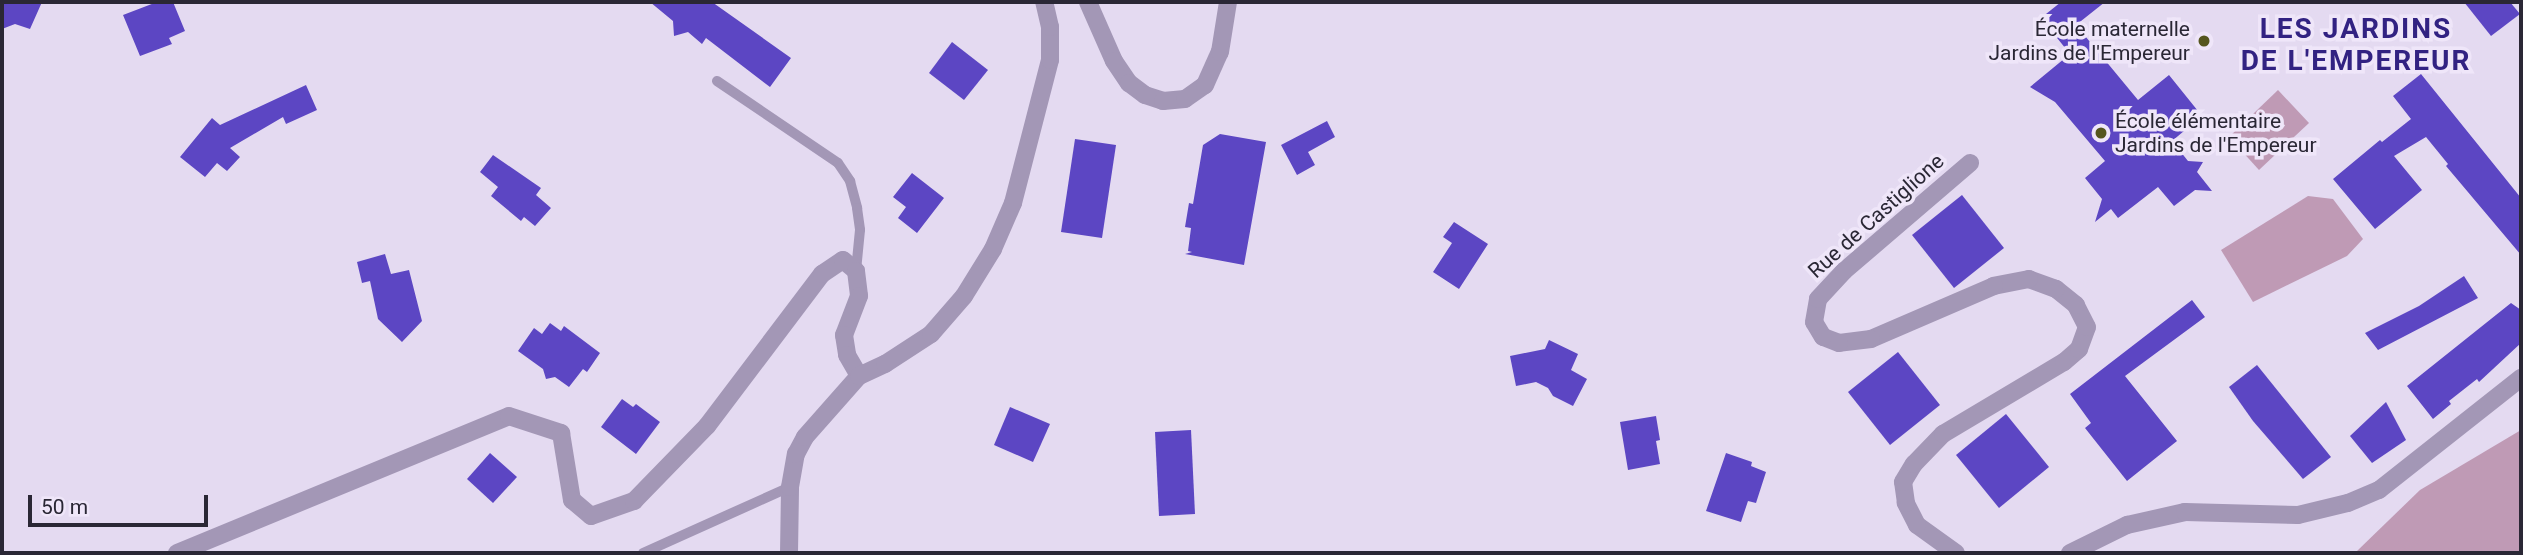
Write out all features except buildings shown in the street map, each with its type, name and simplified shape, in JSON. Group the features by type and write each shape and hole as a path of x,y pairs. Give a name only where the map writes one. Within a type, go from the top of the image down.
{"street":[{"path":"789,553 790,487 796,454 805,437 859,376 885,364 931,334 964,296 993,249 1013,203 1050,60 1050,27 1045,2"},
{"path":"1088,2 1114,61 1129,83 1145,95 1163,101 1185,99 1205,85 1220,52 1227,2"},
{"name":"Rue de Castiglione","path":"1956,553 1917,525 1906,503 1903,482 1914,464 1943,434 2064,362 2079,349 2087,327 2076,305 2056,289 2029,279 1994,286 1871,339 1839,343 1823,337 1814,322 1818,299 1844,271 1970,163"},
{"path":"177,553 509,416 561,433 572,500 591,516 634,501 707,426 822,274 843,260 856,271 859,296 844,335 847,355 859,376"},
{"path":"2070,553 2127,525 2185,512 2298,514 2348,503 2379,490 2521,378"}],"lane":[{"path":"717,81 838,163 850,181 857,208 860,230 856,271"},
{"path":"643,553 790,487"}],"shaded area":[{"path":"2278,90 2309,123 2259,170 2229,137"},
{"path":"2308,196 2333,199 2363,239 2347,256 2253,302 2221,250"},
{"path":"2521,430 2521,553 2358,553 2357,551 2420,490"}],"place":[{"name":"École maternelle Jardins de l'Empereur","path":"2204,41"},
{"name":"École élémentaire Jardins de l'Empereur","path":"2101,133"}],"district":[{"name":"LES JARDINS DE L'EMPEREUR","path":"2356,45"}]}
